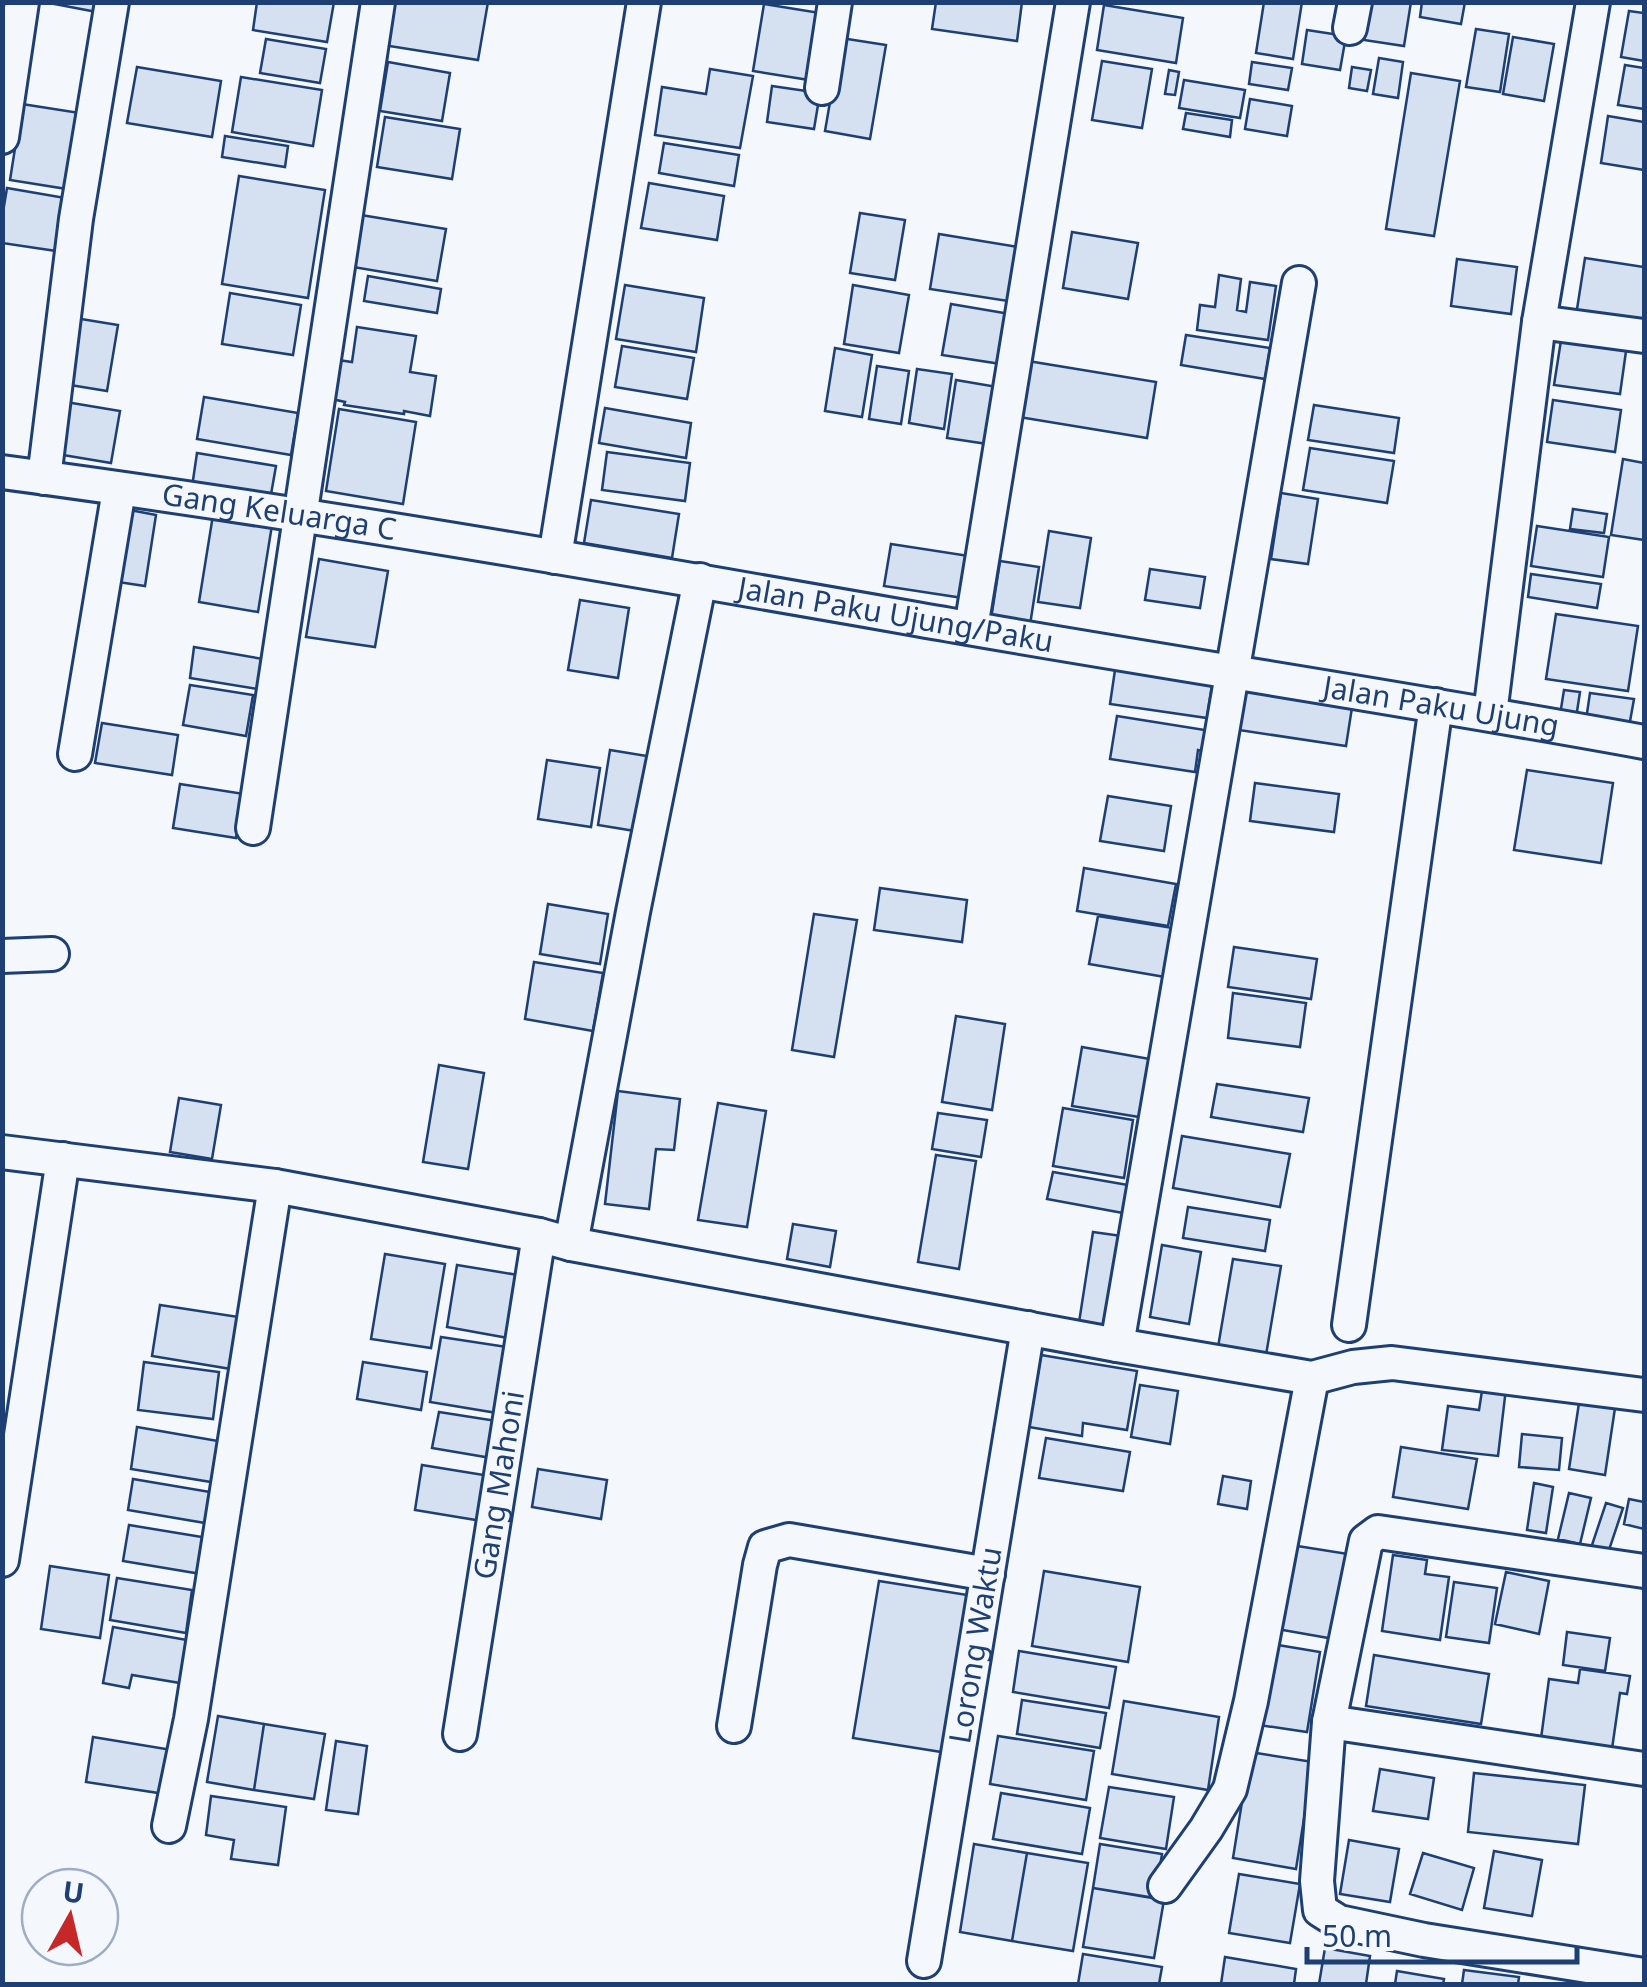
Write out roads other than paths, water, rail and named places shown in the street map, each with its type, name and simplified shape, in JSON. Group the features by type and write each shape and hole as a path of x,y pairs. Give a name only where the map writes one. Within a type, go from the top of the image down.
{"street":[{"path":"2,136 22,2"},
{"path":"44,478 76,219 112,2"},
{"path":"253,828 378,2"},
{"path":"555,558 644,2"},
{"path":"822,88 836,2"},
{"path":"971,628 1073,2"},
{"path":"1490,714 1540,322 1593,2"},
{"path":"1117,1345 1299,283"},
{"path":"1540,322 1644,336"},
{"name":"Gang Keluarga C","path":"2,472 555,558"},
{"path":"74,754 119,490"},
{"name":"Jalan Paku Ujung/Paku","path":"555,558 1234,672"},
{"name":"Gang Mahoni","path":"460,1734 555,1239 633,912 700,580"},
{"name":"Jalan Paku Ujung","path":"1234,672 1644,742"},
{"path":"1349,1325 1436,705"},
{"path":"2,956 52,954"},
{"path":"2,1152 274,1186 1117,1345 1312,1378 1352,1366 1392,1363 1644,1395"},
{"path":"2,1560 63,1159"},
{"path":"170,1826 194,1700 274,1186"},
{"name":"Lorong Waktu","path":"924,1960 1028,1328"},
{"path":"1165,1886 1230,1789 1254,1686 1312,1378"},
{"path":"1644,1570 1378,1532 1366,1541 1329,1722 1317,1881 1320,1910 1340,1922 1424,1940 1644,1974"},
{"path":"734,1726 765,1547 789,1540 988,1574"},
{"path":"1329,1722 1644,1768"}]}
